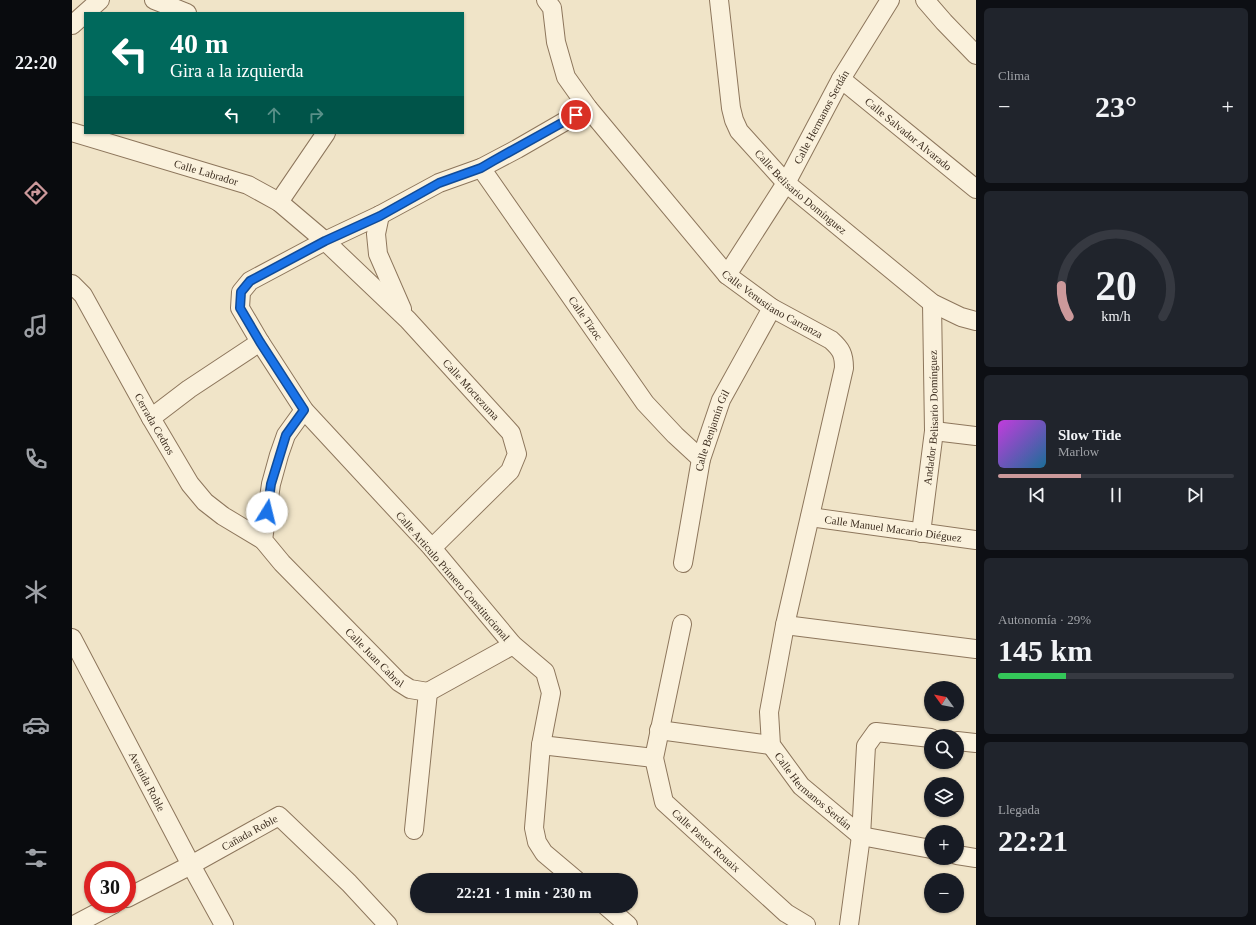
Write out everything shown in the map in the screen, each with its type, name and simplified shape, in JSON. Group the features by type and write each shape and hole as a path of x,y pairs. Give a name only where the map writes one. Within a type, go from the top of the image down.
{"street":[{"path":"87,12 100,0"},
{"path":"154,0 184,12"},
{"name":"Calle Venustiano Carranza","path":"546,0 552,8 556,42 566,77 588,108 727,274 772,308 831,340 839,346 844,358 844,368 785,625"},
{"name":"Calle Belisario Domínguez","path":"719,0 731,108 739,131 786,183 932,303 961,317 976,321"},
{"name":"Calle Hermanos Serdán","path":"727,274 786,183 841,79 890,0"},
{"path":"925,0 976,55"},
{"path":"72,25 84,14"},
{"name":"Calle Salvador Alvarado","path":"841,79 976,189"},
{"path":"325,241 380,216 439,183 481,168 588,108"},
{"name":"Calle Labrador","path":"72,132 248,185 279,202 325,241"},
{"path":"279,202 325,134"},
{"name":"Calle Tizoc","path":"481,168 645,403 674,435 701,459"},
{"path":"380,216 376,234 378,254 408,320"},
{"name":"Calle Articulo Primero Constitucional","path":"325,241 250,281 241,292 240,308 304,410 432,548 513,646 545,672 551,693 541,745 534,828 537,842 544,853 568,873"},
{"name":"Calle Moctezuma","path":"325,241 408,320 511,433 517,454 510,472 432,548"},
{"name":"Cerrada Cedros","path":"72,284 83,295 151,418 190,484 205,502 223,516 263,540 282,563"},
{"name":"Andador Belisario Domínguez","path":"921,533 934,431 932,303"},
{"name":"Calle Benjamín Gil","path":"683,563 701,459 721,400 772,308"},
{"path":"151,418 189,389 260,342"},
{"path":"263,540 271,484 279,455 286,435 304,410"},
{"path":"934,431 976,436"},
{"name":"Calle Manuel Macario Diéguez","path":"810,517 976,540"},
{"name":"Calle Juan Cabral","path":"282,563 399,682 410,689 428,692"},
{"name":"Calle Pastor Rouaix","path":"682,624 654,758 664,802 786,913 806,925"},
{"path":"785,625 976,649"},
{"name":"Calle Hermanos Serdán","path":"785,625 769,712 771,745 801,786 861,836 924,848"},
{"name":"Avenida Roble","path":"72,638 224,925"},
{"path":"414,830 428,692 513,646"},
{"path":"659,730 771,745"},
{"path":"849,925 861,836 866,746 876,732 924,737"},
{"path":"964,742 976,743"},
{"path":"541,745 654,758"},
{"name":"Cañada Roble","path":"136,893 191,865 279,816 349,883 388,925"},
{"path":"964,855 976,858"},
{"path":"75,922 94,913"},
{"path":"614,913 628,925"}],"route":[{"path":"267,512 271,484 286,435 304,410 240,308 241,292 250,281 325,241 380,216 439,183 481,168 576,115"}]}
